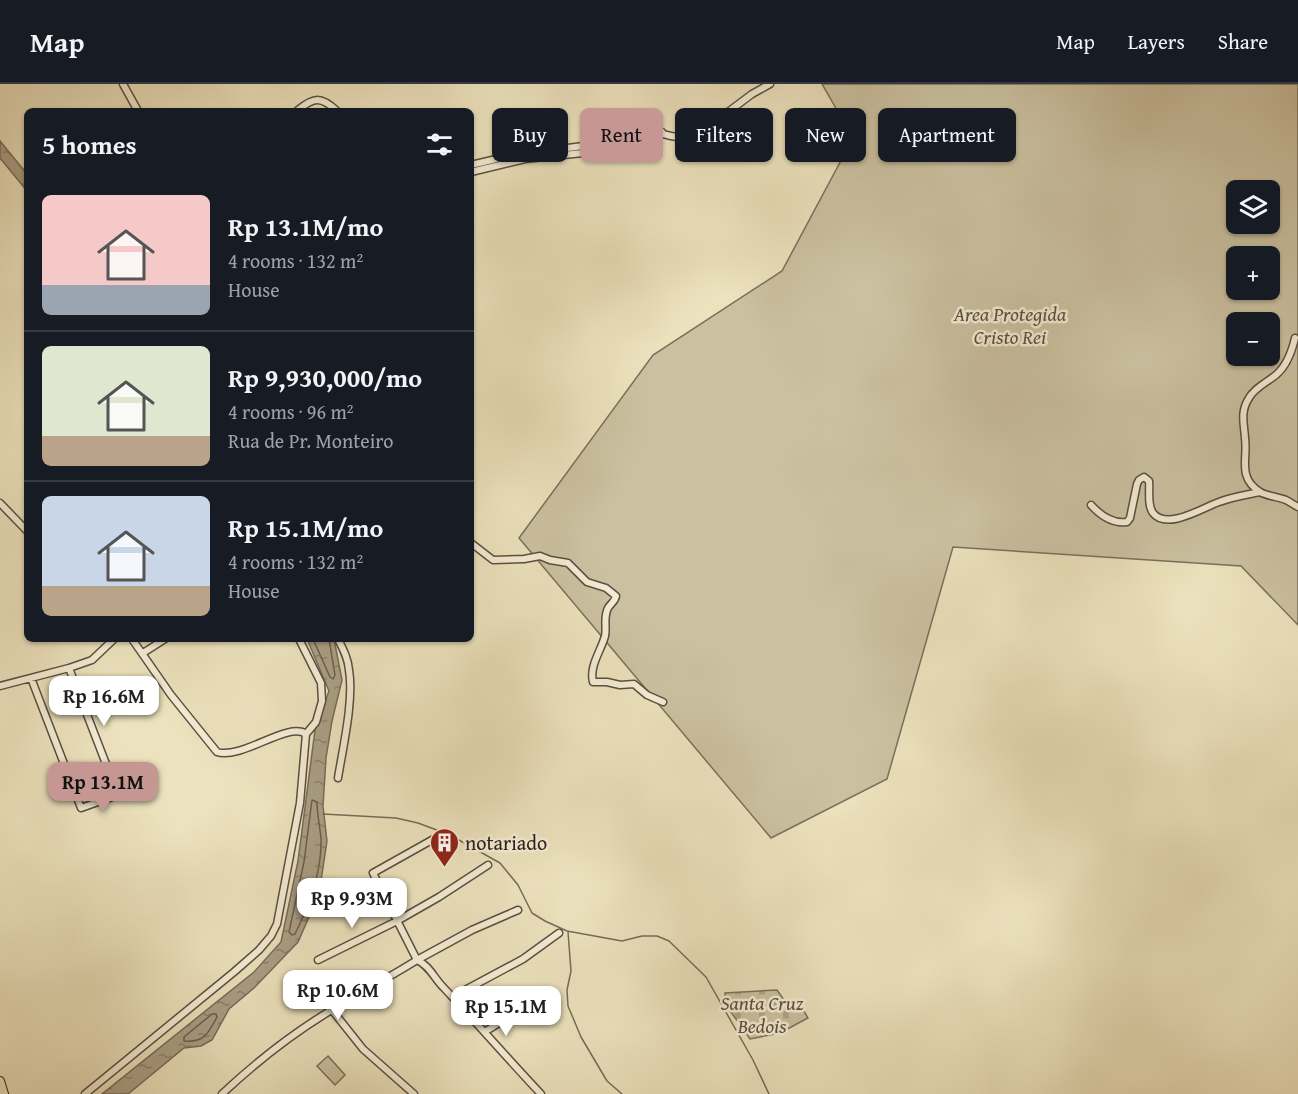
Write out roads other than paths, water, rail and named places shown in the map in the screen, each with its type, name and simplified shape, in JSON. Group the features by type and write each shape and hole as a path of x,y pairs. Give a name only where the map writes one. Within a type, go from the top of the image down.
{"main road":[{"path":"0,1081 4,1094"}],"street":[{"path":"123,84 136,108"},
{"path":"663,132 680,138 684,137 770,84"},
{"path":"301,108 315,99 324,100 333,108"},
{"path":"474,164 513,155 580,145"},
{"path":"474,171 525,159 580,153"},
{"path":"1295,338 1286,363 1277,374 1249,398 1243,412 1242,423 1246,439 1244,468 1247,478 1260,492 1286,500 1298,507"},
{"path":"1091,505 1110,520 1120,523 1127,522 1130,519 1137,484 1144,477 1149,481 1151,509 1156,516 1163,519 1190,515 1218,502 1260,492"},
{"path":"0,503 24,528"},
{"path":"474,545 493,560 540,556 568,563 587,582 606,588 616,596 609,607 604,624 606,632 594,665 593,682 596,684 607,681 620,685 634,684 647,695 663,702"},
{"path":"0,686 92,660 111,642"},
{"path":"134,642 171,695 217,752 226,754 252,747 291,731 301,731 306,734"},
{"path":"143,653 160,642"},
{"path":"85,1094 234,972 271,936 277,924 300,803 306,734 316,722 322,701 321,683 300,642"},
{"path":"338,778 348,719 350,671 340,642"},
{"path":"31,678 81,808 118,795 69,668"},
{"path":"439,836 373,873 417,960 428,968 454,996 541,1094"},
{"path":"318,960 397,921 488,866"},
{"path":"222,1094 286,1041 332,1010 472,930 518,910"},
{"path":"454,996 523,958 559,933"},
{"path":"486,1031 546,994"},
{"path":"332,1010 363,1049 414,1094"}],"water":[{"path":"0,141 24,170 24,187 0,158"},
{"path":"308,642 335,642 342,680 326,758 323,806 327,841 319,894 298,942 254,988 229,1009 212,1040 201,1046 184,1048 128,1094 102,1094 254,972 281,942 298,861 315,730 329,691"}],"waterway":[{"path":"323,814 396,818 418,823 450,835 500,863 518,885 532,913 567,931 622,941 642,936 657,936 669,941 706,977 753,1060 769,1094"},
{"path":"568,932 571,971 567,990 568,1006 581,1037 607,1081 622,1094"}],"place":[{"name":"notariado","path":"444,868"}],"park label":[{"name":"Area Protegida Cristo Rei","path":"1010,324"},
{"name":"Santa Cruz Bedois","path":"762,1014"}]}
